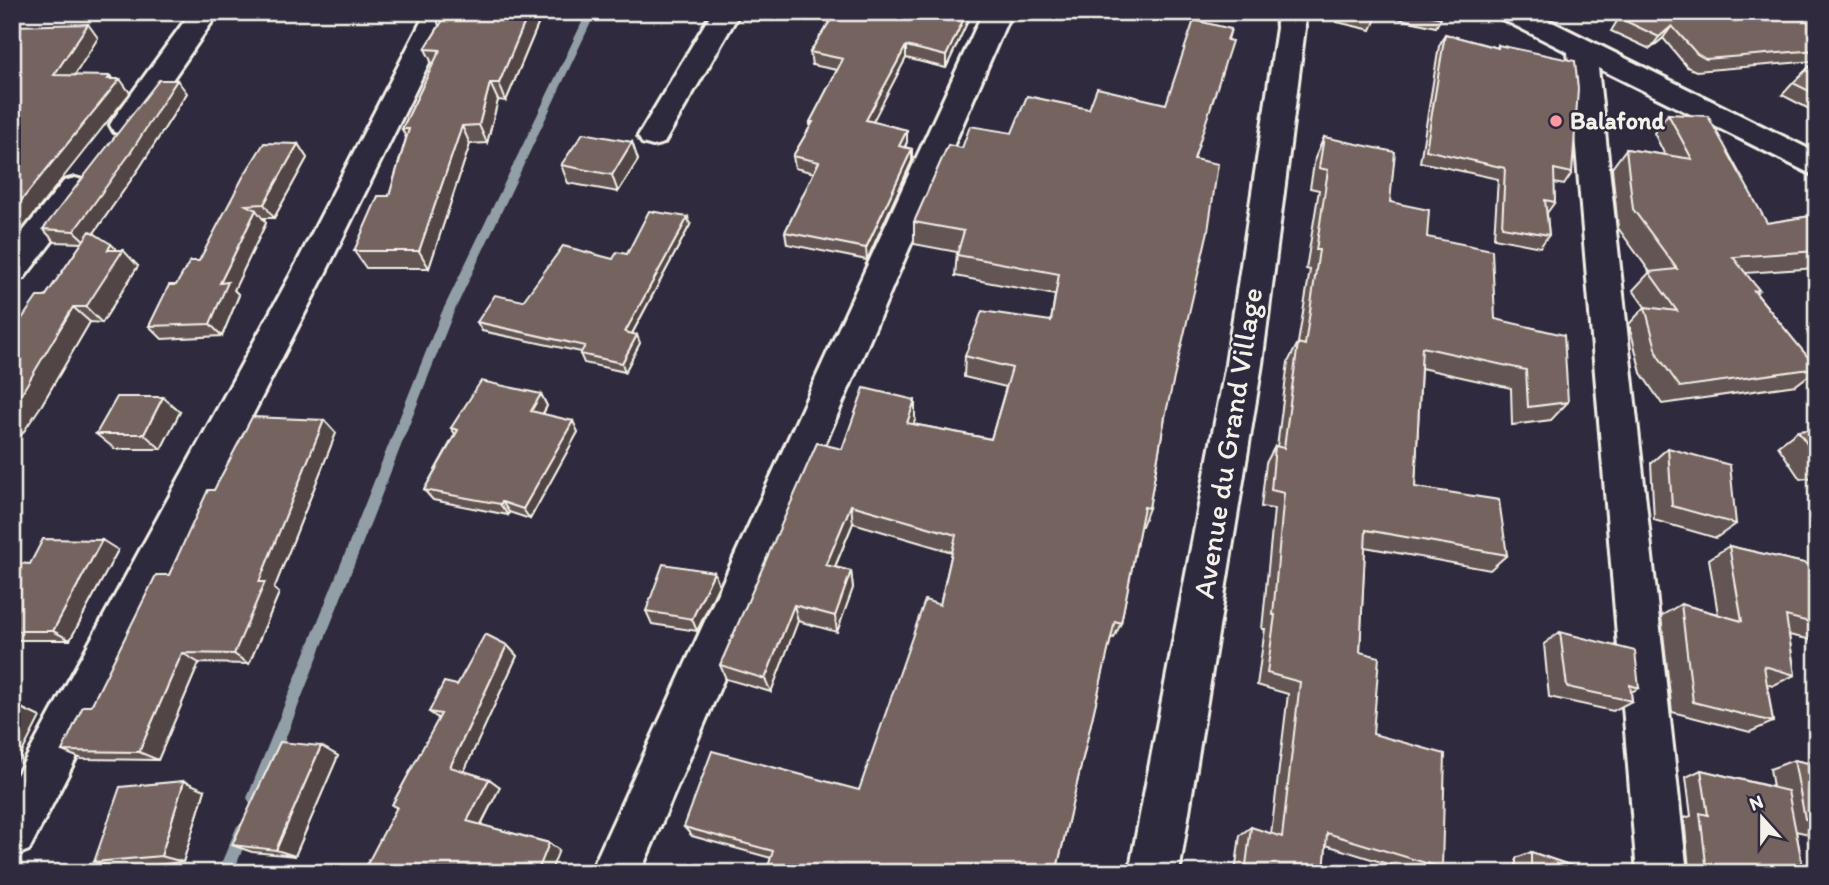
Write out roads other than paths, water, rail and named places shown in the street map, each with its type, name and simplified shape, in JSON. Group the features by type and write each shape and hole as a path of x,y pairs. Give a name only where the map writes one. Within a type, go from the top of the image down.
{"street":[{"path":"12,269 149,94 205,12"},
{"path":"12,833 307,276 440,12"},
{"path":"653,136 726,12"},
{"path":"615,873 997,12"},
{"path":"1510,12 1817,166"},
{"name":"Avenue du Grand Village","path":"1154,873 1244,364 1294,18"},
{"path":"1582,50 1662,873"}],"waterway":[{"path":"255,798 447,314 592,12"},
{"path":"225,873 242,831"}],"place":[{"name":"Balafond","path":"1556,121"}]}
